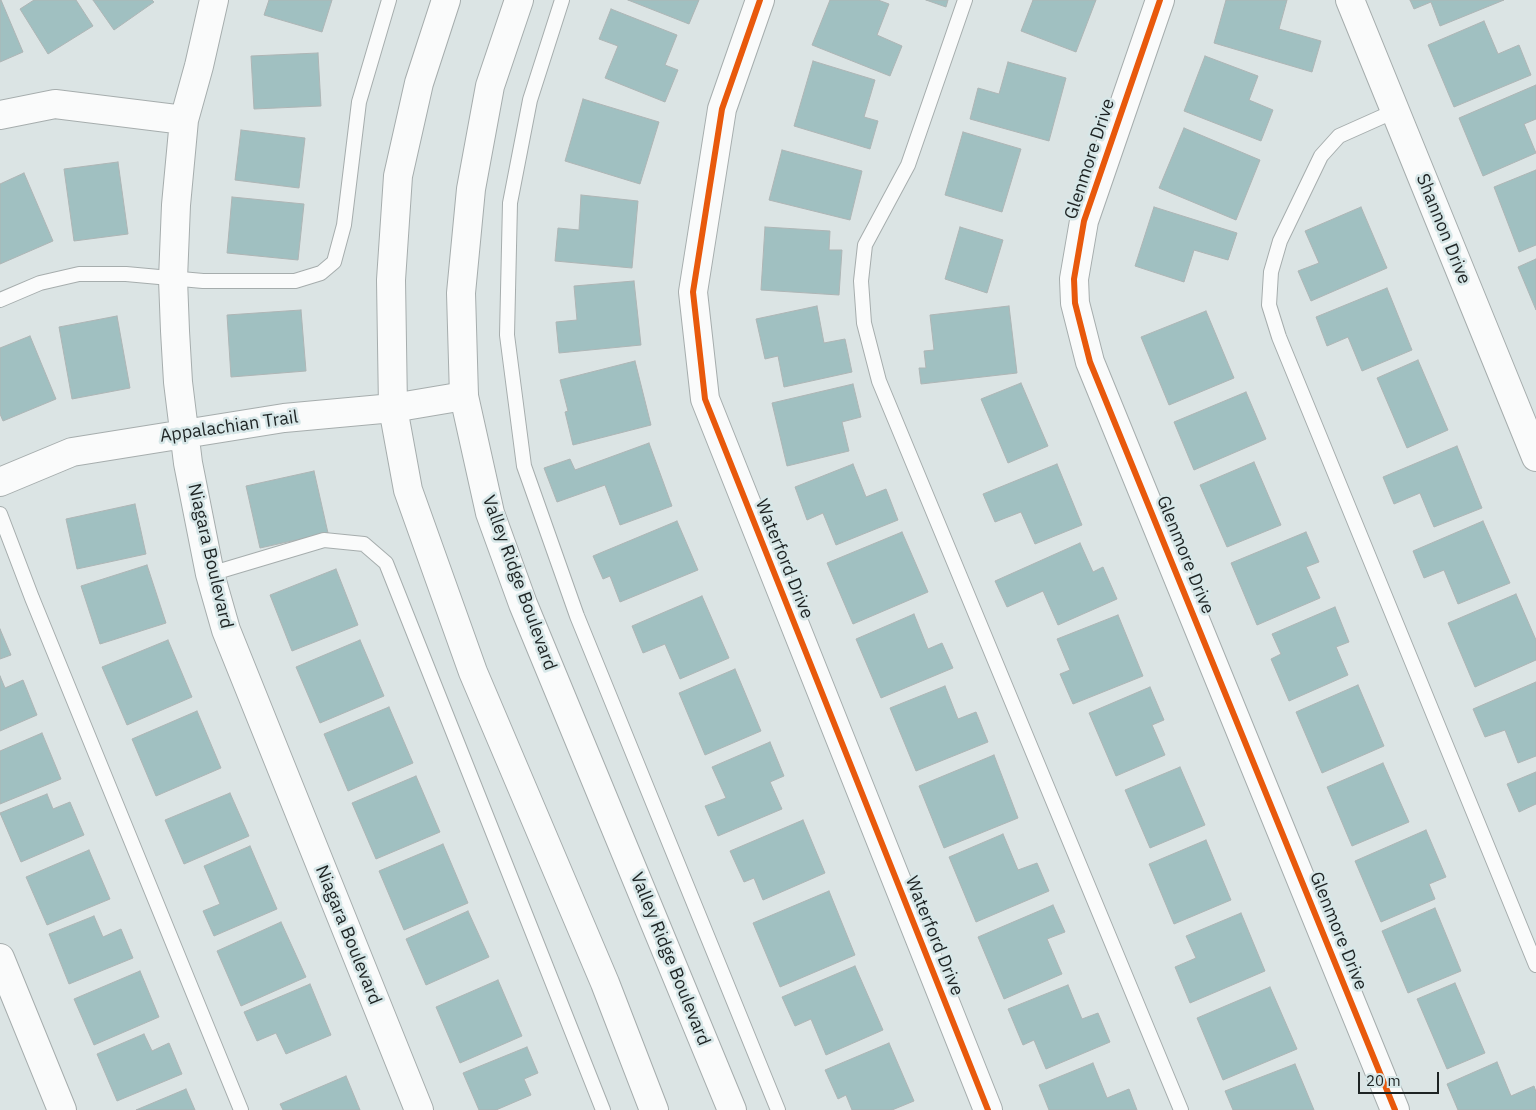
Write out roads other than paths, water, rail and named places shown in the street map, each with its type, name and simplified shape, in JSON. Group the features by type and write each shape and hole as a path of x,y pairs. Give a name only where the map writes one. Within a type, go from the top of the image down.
{"street":[{"name":"Niagara Boulevard","path":"214,0 184,120 176,205 173,279 178,382 183,433 210,574 226,630 419,1110"},
{"path":"446,0 419,83 398,176 391,280 393,408 408,490 473,672 605,983 654,1110"},
{"name":"Valley Ridge Boulevard","path":"519,0 490,86 471,189 461,293 464,396 490,513 523,604 732,1110"},
{"name":"Waterford Drive","path":"760,0 722,108 693,292 705,399 988,1110"},
{"name":"Glenmore Drive","path":"1160,0 1084,221 1074,279 1075,303 1090,362 1394,1110"},
{"name":"Shannon Drive","path":"1350,0 1536,457"},
{"path":"0,115 55,104 184,120"},
{"name":"Appalachian Trail","path":"0,482 72,452 284,418 393,408 464,396"},
{"path":"0,958 62,1110"}],"lane":[{"path":"0,300 40,283 79,274 126,274 203,281 295,281 321,273 334,262 344,224 359,102 389,0"},
{"path":"562,0 530,100 510,203 507,335 524,466 576,616 778,1110"},
{"path":"964,0 908,165 865,245 861,281 864,323 879,380 1181,1110"},
{"path":"1395,111 1339,136 1321,156 1280,241 1271,272 1270,305 1279,337 1536,965"},
{"path":"0,514 36,607 242,1110"},
{"path":"210,574 324,540 364,544 386,563 603,1110"}]}
